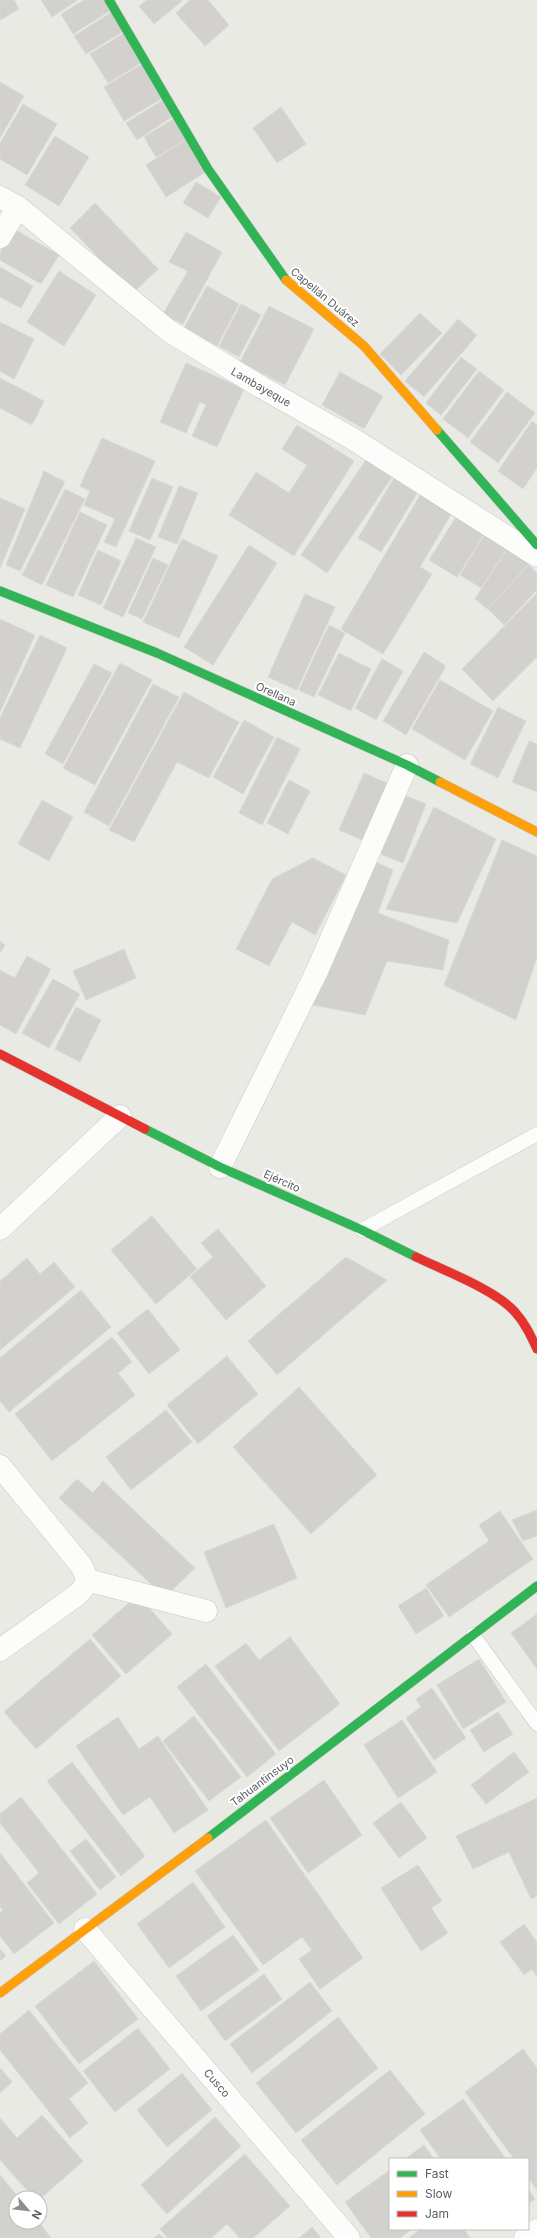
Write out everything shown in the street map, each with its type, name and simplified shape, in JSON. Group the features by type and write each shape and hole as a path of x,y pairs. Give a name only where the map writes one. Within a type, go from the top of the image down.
{"street":[{"name":"Capellán Duárez","path":"109,0 208,169 283,278 364,346 537,545"},
{"path":"0,237 9,202"},
{"name":"Lambayeque","path":"9,202 169,332 261,387 353,439 537,556"},
{"name":"Orellana","path":"0,591 157,653 407,764 537,832"},
{"path":"220,1166 317,972 407,764"},
{"name":"Ejército","path":"0,1054 220,1166 362,1230 502,1301 514,1311 526,1327 537,1349"},
{"path":"0,1229 120,1116"},
{"path":"0,1466 80,1564 86,1572 87,1580 85,1588 77,1595 0,1650"},
{"path":"87,1580 206,1611"},
{"name":"Tahuantinsuyo","path":"0,1993 159,1875 537,1586"},
{"name":"Cusco","path":"85,1929 350,2238"},
{"path":"525,2238 537,2230"}],"lane":[{"path":"362,1230 537,1134"},
{"path":"473,1635 537,1724"}],"building":[{"path":"0,0 14,0 19,9 0,20"},
{"path":"41,0 78,0 52,17"},
{"path":"84,0 105,0 111,10 73,34 61,14"},
{"path":"147,0 183,0 154,24 139,6"},
{"path":"190,0 208,0 229,25 205,46 176,13"},
{"path":"112,12 124,31 86,54 74,36"},
{"path":"126,32 144,61 108,83 90,54"},
{"path":"144,63 164,97 124,121 104,87"},
{"path":"0,82 24,96 0,138"},
{"path":"163,100 173,116 137,140 126,123"},
{"path":"23,104 57,124 27,175 0,159 0,143"},
{"path":"281,107 306,144 277,163 253,128"},
{"path":"175,118 188,138 156,157 144,137"},
{"path":"55,136 89,157 59,206 25,185"},
{"path":"187,139 207,171 166,197 146,165"},
{"path":"196,182 221,197 208,218 183,203"},
{"path":"95,203 158,269 133,293 70,228"},
{"path":"14,229 59,255 41,284 0,260 0,253"},
{"path":"186,232 222,252 183,324 163,314 188,271 169,262"},
{"path":"0,267 33,286 21,308 0,297"},
{"path":"59,271 96,295 64,346 27,322"},
{"path":"207,286 239,304 217,346 184,328"},
{"path":"241,304 261,315 239,357 219,346"},
{"path":"269,306 314,329 285,385 240,362"},
{"path":"420,313 442,333 401,375 380,354"},
{"path":"458,319 477,335 424,397 405,381"},
{"path":"0,322 34,339 14,379 0,371"},
{"path":"461,357 477,369 441,415 426,403"},
{"path":"186,363 244,389 217,447 192,436 206,405 200,402 186,433 160,422"},
{"path":"479,371 504,390 468,438 443,419"},
{"path":"340,372 383,396 364,429 322,405"},
{"path":"0,378 44,401 32,425 0,408"},
{"path":"507,392 535,413 498,463 470,442"},
{"path":"532,421 537,425 537,468 523,489 498,471"},
{"path":"297,425 354,461 294,556 229,515 256,472 289,493 307,465 282,449"},
{"path":"102,438 155,461 116,547 104,542 115,519 84,505 90,491 80,486"},
{"path":"366,460 392,477 327,573 301,555"},
{"path":"44,471 65,482 20,571 6,565"},
{"path":"152,478 173,487 150,540 129,531"},
{"path":"394,478 418,492 381,552 358,538"},
{"path":"179,486 198,493 177,544 158,537"},
{"path":"65,489 85,499 42,585 22,575"},
{"path":"422,492 453,511 420,567 432,574 383,654 341,629"},
{"path":"0,498 25,509 0,568"},
{"path":"80,512 107,525 73,597 46,585"},
{"path":"458,514 486,531 457,577 429,560"},
{"path":"485,534 507,548 481,588 460,575"},
{"path":"136,538 156,547 123,617 103,608"},
{"path":"182,539 218,556 179,638 143,622"},
{"path":"249,545 277,563 213,665 184,647"},
{"path":"508,548 529,564 487,609 475,599"},
{"path":"98,550 121,561 101,605 78,595"},
{"path":"153,558 168,565 142,619 128,613"},
{"path":"529,565 537,573 537,590 504,625 488,609"},
{"path":"537,593 537,657 493,701 462,669"},
{"path":"305,594 335,607 297,690 268,677"},
{"path":"0,619 35,635 0,712"},
{"path":"329,625 345,633 314,697 299,690"},
{"path":"40,635 67,648 20,748 0,739 0,718"},
{"path":"424,652 446,666 406,735 383,721"},
{"path":"339,653 371,669 351,711 318,695"},
{"path":"382,659 403,671 376,720 355,708"},
{"path":"120,663 152,680 95,785 63,768"},
{"path":"94,664 112,673 63,764 45,754"},
{"path":"440,680 493,711 465,760 412,729"},
{"path":"153,684 179,697 109,826 84,812"},
{"path":"184,692 239,722 209,778 177,762 134,842 109,830"},
{"path":"498,707 526,721 498,778 470,764"},
{"path":"244,720 274,737 243,794 213,777"},
{"path":"277,737 300,749 262,825 239,813"},
{"path":"529,741 537,744 537,792 512,782"},
{"path":"364,773 391,785 367,842 339,830"},
{"path":"289,780 310,791 288,834 267,823"},
{"path":"401,794 426,804 403,863 378,853"},
{"path":"42,800 73,817 49,861 18,844"},
{"path":"434,807 496,839 457,923 386,909"},
{"path":"502,840 537,856 537,957 516,1020 444,985"},
{"path":"313,858 346,875 315,935 292,922 269,966 236,949 272,879"},
{"path":"371,860 393,870 378,913 449,940 443,970 387,961 365,1015 308,1004"},
{"path":"0,941 5,945 0,953"},
{"path":"124,949 136,978 86,1000 73,971"},
{"path":"27,956 51,969 16,1034 0,1025 0,970 15,978"},
{"path":"53,979 80,994 49,1048 22,1033"},
{"path":"76,1007 101,1020 80,1062 55,1049"},
{"path":"152,1216 197,1269 156,1304 111,1250"},
{"path":"218,1229 266,1286 226,1320 190,1277 213,1257 201,1243"},
{"path":"346,1257 387,1280 277,1375 248,1341"},
{"path":"27,1258 40,1274 54,1262 75,1287 0,1350 0,1281"},
{"path":"81,1290 111,1327 9,1412 0,1401 0,1358"},
{"path":"148,1309 180,1350 149,1374 117,1333"},
{"path":"112,1337 132,1362 118,1373 135,1395 52,1461 15,1414"},
{"path":"227,1356 258,1394 198,1444 167,1405"},
{"path":"299,1387 377,1475 311,1534 233,1447"},
{"path":"166,1410 192,1442 131,1490 106,1457"},
{"path":"77,1479 93,1493 103,1481 195,1568 165,1597 59,1498"},
{"path":"537,1510 537,1536 523,1541 512,1520"},
{"path":"500,1511 533,1559 449,1617 426,1585 489,1541 479,1525"},
{"path":"274,1524 297,1578 226,1608 204,1552"},
{"path":"426,1588 444,1616 416,1634 398,1606"},
{"path":"138,1595 172,1634 126,1674 92,1635"},
{"path":"537,1614 537,1669 511,1633"},
{"path":"290,1637 340,1704 279,1751 215,1666 246,1643 259,1660"},
{"path":"90,1639 121,1676 36,1749 4,1712"},
{"path":"479,1659 506,1702 463,1729 437,1685"},
{"path":"206,1664 276,1754 247,1777 177,1687"},
{"path":"432,1688 466,1738 434,1760 406,1718 421,1707 416,1699"},
{"path":"498,1712 513,1734 484,1752 470,1730"},
{"path":"194,1716 241,1777 209,1801 163,1741"},
{"path":"118,1717 139,1749 158,1736 208,1810 174,1833 150,1797 123,1815 76,1746"},
{"path":"402,1720 437,1772 398,1798 364,1745"},
{"path":"514,1752 529,1772 486,1804 471,1785"},
{"path":"72,1762 145,1856 121,1876 47,1781"},
{"path":"324,1780 362,1835 308,1873 270,1818"},
{"path":"21,1797 97,1894 59,1924 27,1883 39,1873 0,1823 0,1814"},
{"path":"537,1798 537,1896 531,1899 509,1852 473,1869 456,1836"},
{"path":"401,1802 427,1838 399,1858 373,1823"},
{"path":"266,1820 363,1958 320,1989 299,1959 312,1950 302,1937 263,1965 195,1871"},
{"path":"86,1839 116,1877 100,1890 70,1851"},
{"path":"0,1853 54,1923 14,1954 0,1936 0,1912 3,1910 0,1907"},
{"path":"418,1865 442,1901 431,1908 448,1933 421,1951 381,1888"},
{"path":"193,1882 225,1927 169,1968 137,1924"},
{"path":"524,1924 537,1942 537,1977 532,1969 524,1975 500,1942"},
{"path":"233,1935 259,1970 201,2011 176,1976"},
{"path":"0,1949 6,1956 0,1961"},
{"path":"94,1961 138,2019 79,2064 35,2006"},
{"path":"264,1974 282,1999 225,2041 207,2016"},
{"path":"310,1982 332,2011 252,2073 230,2044"},
{"path":"29,2010 88,2083 69,2099 88,2123 70,2138 0,2050 0,2034"},
{"path":"338,2017 378,2068 296,2133 256,2083"},
{"path":"138,2028 170,2069 115,2112 83,2071"},
{"path":"523,2049 537,2068 537,2190 529,2179 529,2158 513,2158 465,2092"},
{"path":"0,2068 12,2082 0,2093"},
{"path":"390,2070 425,2114 337,2185 301,2140"},
{"path":"182,2073 212,2110 167,2147 137,2110"},
{"path":"463,2099 505,2158 440,2158 420,2130"},
{"path":"42,2115 83,2161 48,2192 48,2190 27,2190 0,2160 0,2118 17,2138"},
{"path":"215,2117 241,2146 167,2214 141,2185"},
{"path":"424,2145 433,2158 406,2158"},
{"path":"245,2154 290,2206 253,2238 240,2238 227,2224 211,2238 168,2238 160,2229"},
{"path":"389,2171 389,2230 411,2230 400,2238 371,2238 345,2202"},
{"path":"0,2175 12,2190 8,2190 8,2230 45,2230 51,2238 0,2238"},
{"path":"529,2190 535,2199 529,2203"},
{"path":"312,2227 321,2238 299,2238"},
{"path":"420,2230 465,2230 470,2238 409,2238"},
{"path":"159,2234 163,2238 154,2238"}],"traffic: fast":[{"path":"109,0 208,169 286,280"},
{"path":"437,430 537,545"},
{"path":"0,591 157,653 407,765 440,782"},
{"path":"145,1129 220,1167 362,1230 416,1257"},
{"path":"208,1838 537,1586"}],"traffic: slow":[{"path":"286,280 364,346 437,430"},
{"path":"440,782 537,832"},
{"path":"0,1993 208,1838"}],"traffic: jam":[{"path":"0,1054 145,1129"},
{"path":"416,1257 482,1288 506,1304 522,1321 537,1349"}]}
